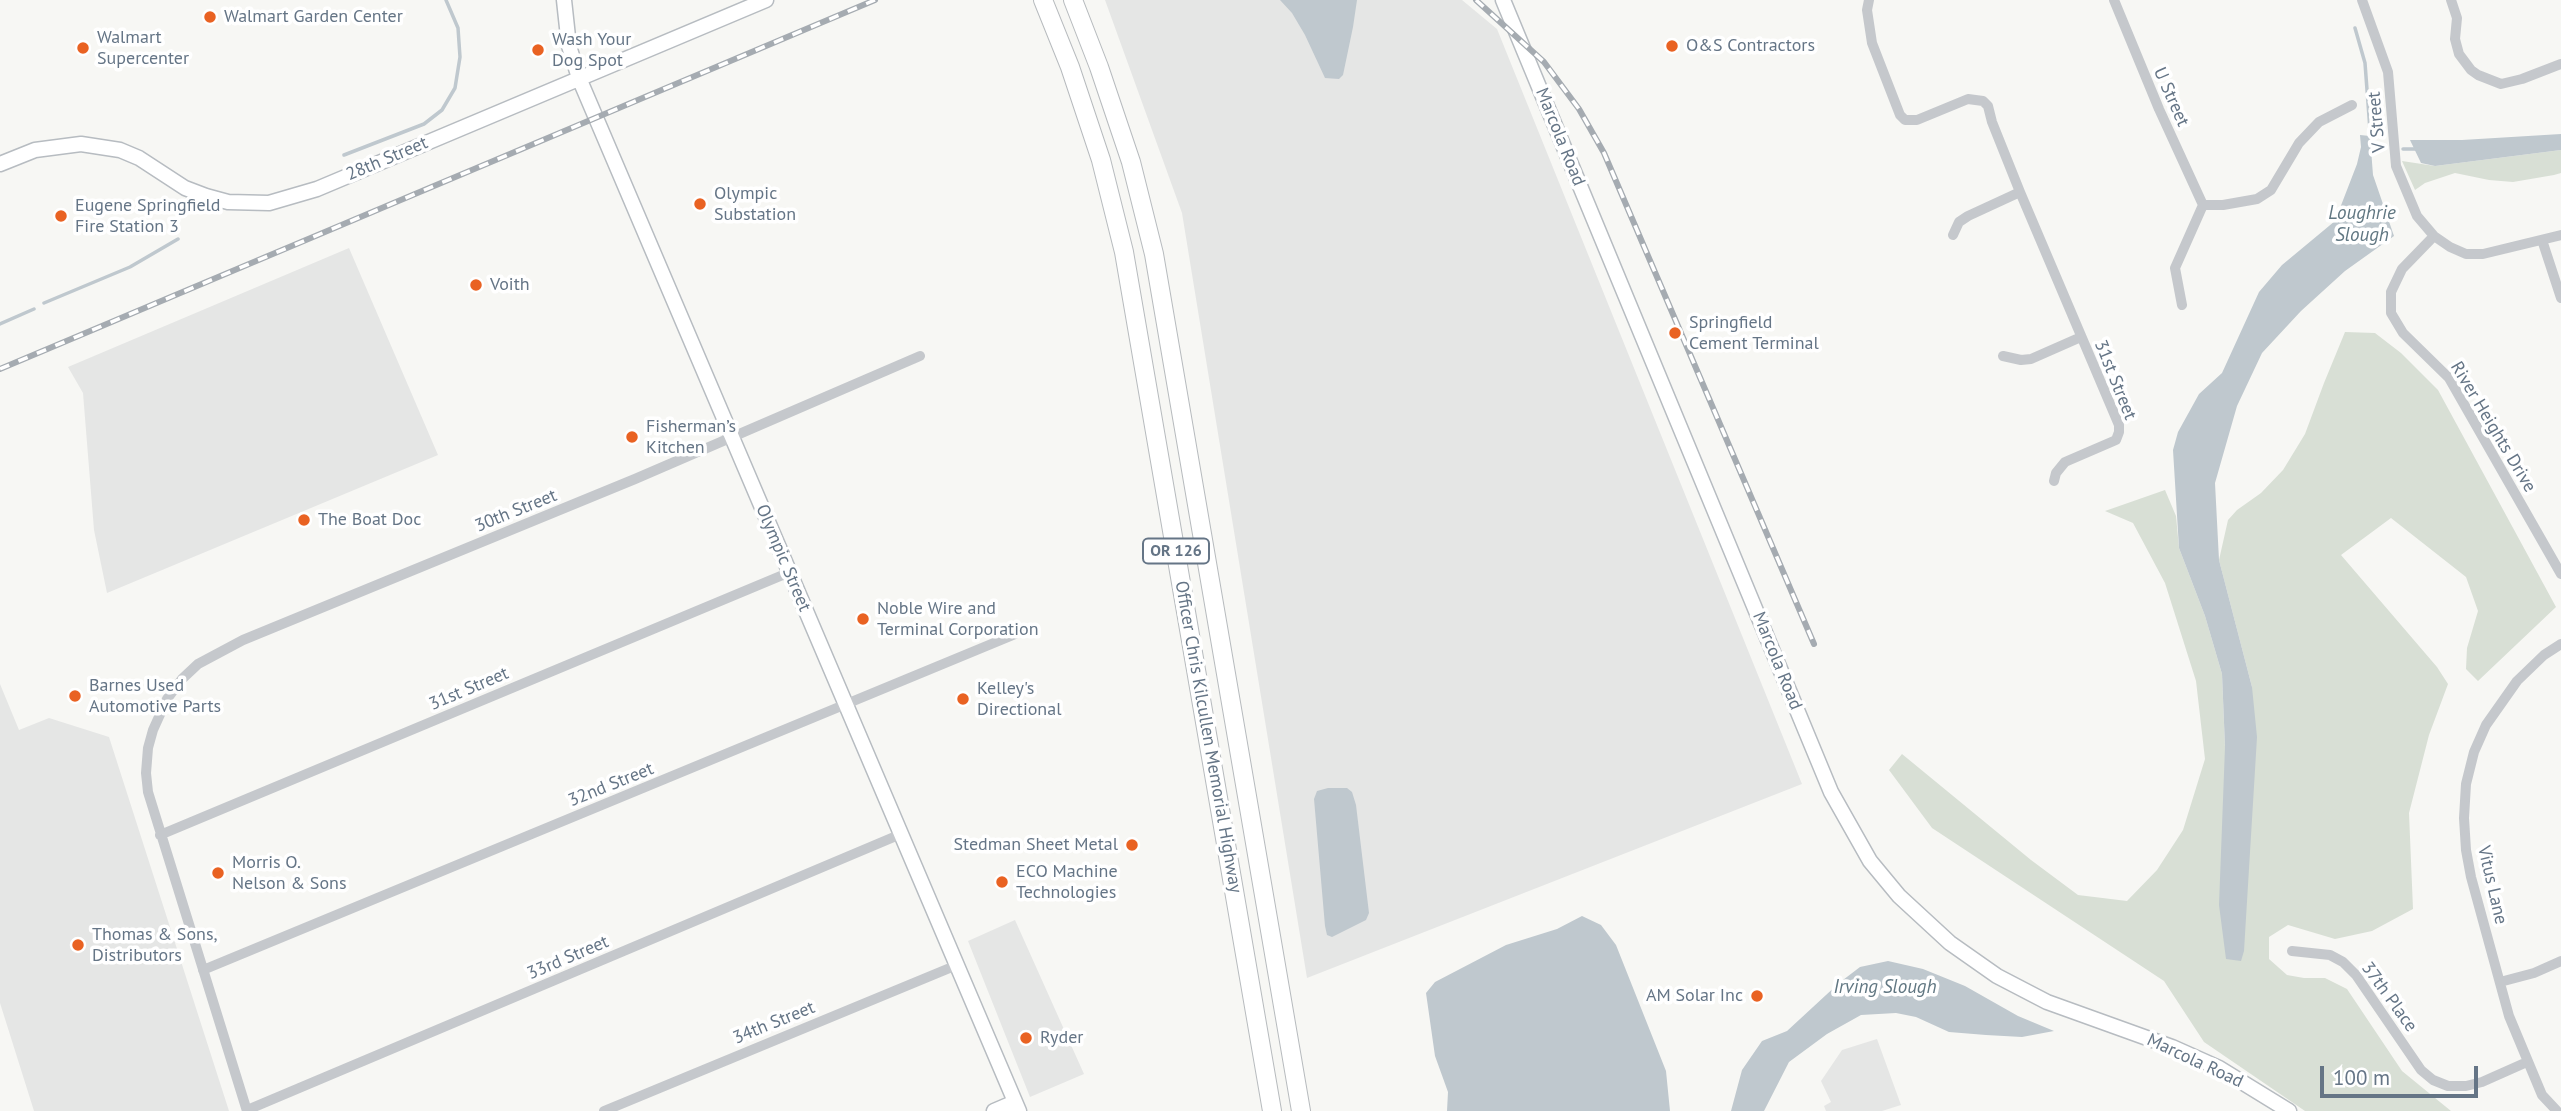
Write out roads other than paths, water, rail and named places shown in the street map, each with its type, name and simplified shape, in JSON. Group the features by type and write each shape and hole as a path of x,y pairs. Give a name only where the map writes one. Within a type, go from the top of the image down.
{"highway":[{"name":"Officer Chris Kilcullen Memorial Highway","path":"1043,0 1070,67 1101,160 1124,252 1272,1111"},
{"name":"Officer Chris Kilcullen Memorial Highway","path":"1073,0 1099,67 1130,162 1154,254 1301,1111"},
{"path":"1279,984 1311,1111"},
{"path":"1258,1029 1265,1111"}],"main road":[{"name":"Olympic Street","path":"564,0 569,46 579,78 1017,1107"},
{"name":"28th Street","path":"0,164 35,150 81,144 120,150 139,158 186,188 206,196 228,202 269,202 317,189 766,0"},
{"name":"Marcola Road","path":"1503,0 1830,792 1870,860 1899,896 1950,943 1997,976 2047,1002 2172,1047 2210,1064 2289,1111"},
{"path":"994,1111 1017,1107"}],"street":[{"name":"31st Street","path":"1869,0 1867,10 1872,43 1900,115 1905,120 1917,120 1968,99 1983,101 1988,106 2020,192 2119,425 2116,440 2066,462 2056,473 2054,481"},
{"name":"U Street","path":"2114,0 2159,109 2203,205"},
{"path":"2451,0 2457,18 2455,39 2459,54 2478,75 2501,84 2561,64"},
{"name":"V Street","path":"2364,1 2388,72 2396,166 2417,216 2434,236"},
{"path":"2182,305 2175,268 2203,205 2223,205 2258,199 2271,190 2299,143 2319,122 2352,105"},
{"path":"1953,235 1959,222 1968,216 2020,192"},
{"path":"2434,236 2449,247 2466,254 2483,254 2561,235"},
{"name":"River Heights Drive","path":"2434,236 2402,269 2391,292 2391,313 2403,333 2449,379 2561,574"},
{"path":"2542,240 2561,298"},
{"name":"31st Street","path":"2003,356 2031,359 2081,337"},
{"name":"30th Street","path":"247,1111 148,792 148,748 153,730 167,699 182,679 198,664 218,652 635,479 920,356"},
{"name":"31st Street","path":"160,835 790,572"},
{"name":"32nd Street","path":"203,970 1030,628"},
{"name":"Vitus Lane","path":"2557,1111 2542,1095 2527,1062 2500,982 2466,850 2466,784 2474,752 2497,707 2544,655 2561,644"},
{"name":"33rd Street","path":"247,1111 901,834"},
{"name":"37th Place","path":"2292,951 2330,955 2343,962 2356,975 2421,1070 2433,1080 2448,1086 2466,1086 2527,1062"},
{"path":"2500,982 2534,973 2561,961"},
{"name":"34th Street","path":"604,1111 957,965"}],"water":[{"path":"1280,0 1357,0 1343,75 1339,79 1325,78 1305,35 1292,13"},
{"name":"Loughrie Slough","path":"2561,134 2561,150 2435,166 2421,163 2410,140 2462,140"},
{"name":"Loughrie Slough","path":"2360,135 2370,136 2373,175 2394,236 2345,271 2301,311 2262,353 2237,406 2215,483 2219,560 2252,687 2257,737 2244,951 2241,961 2226,959 2219,905 2225,747 2222,674 2205,616 2179,548 2173,450 2178,432 2199,394 2222,373 2259,292 2282,265 2335,221 2357,164 2361,147"},
{"path":"1347,788 1352,792 1356,805 1369,913 1366,920 1332,937 1327,935 1325,926 1314,799 1317,791"},
{"path":"1582,916 1601,925 1616,945 1666,1071 1670,1111 1447,1111 1448,1092 1435,1056 1426,993 1435,982 1506,945 1557,929"},
{"name":"Irving Slough","path":"1888,961 1923,969 1965,986 2018,1016 2054,1031 2022,1037 1949,1032 1916,1017 1896,1013 1861,1015 1827,1034 1789,1062 1764,1111 1731,1111 1742,1070 1762,1041 1787,1031 1860,967"}],"waterway":[{"path":"344,155 424,124 442,110 455,88 460,57 458,28 446,0"},
{"path":"2355,28 2365,63 2370,130"},
{"path":"2403,149 2419,149"},
{"path":"44,303 130,267 178,239"},
{"path":"0,324 34,309"}],"railway":[{"path":"0,369 875,0"},
{"path":"1476,0 1544,62 1579,109 1604,153 1814,644"}],"place":[{"name":"Walmart Garden Center","path":"210,17"},
{"name":"O&S Contractors","path":"1672,46"},
{"name":"Walmart Supercenter","path":"83,48"},
{"name":"Wash Your Dog Spot","path":"538,50"},
{"name":"Olympic Substation","path":"700,204"},
{"name":"Eugene Springfield Fire Station 3","path":"61,216"},
{"name":"Voith","path":"476,285"},
{"name":"Springfield Cement Terminal","path":"1675,333"},
{"name":"Fisherman’s Kitchen","path":"632,437"},
{"name":"The Boat Doc","path":"304,520"},
{"name":"Noble Wire and Terminal Corporation","path":"863,619"},
{"name":"Barnes Used Automotive Parts","path":"75,696"},
{"name":"Kelley's Directional","path":"963,699"},
{"name":"Stedman Sheet Metal","path":"1132,845"},
{"name":"Morris O. Nelson & Sons","path":"218,873"},
{"name":"ECO Machine Technologies","path":"1002,882"},
{"name":"Thomas & Sons, Distributors","path":"78,945"},
{"name":"AM Solar Inc","path":"1757,996"},
{"name":"Ryder","path":"1026,1038"}]}
